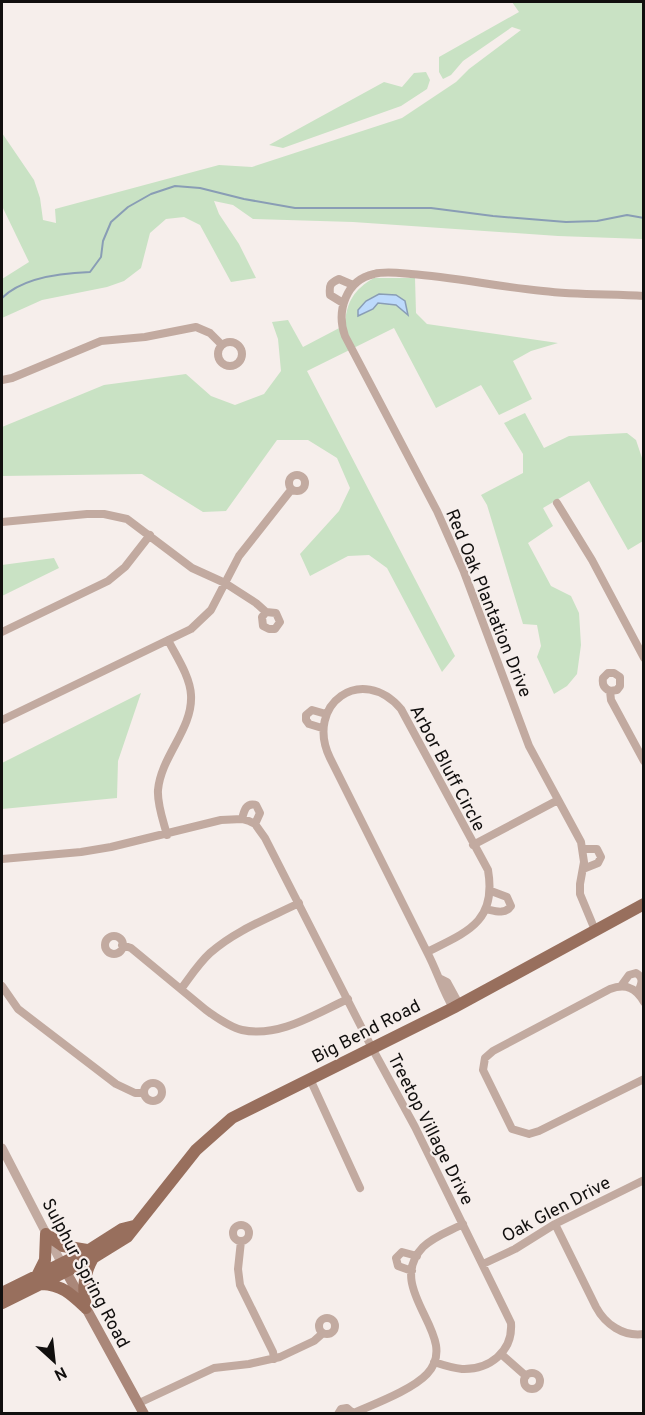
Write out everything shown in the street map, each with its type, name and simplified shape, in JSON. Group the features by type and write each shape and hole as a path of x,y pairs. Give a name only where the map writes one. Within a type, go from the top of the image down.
{"main road":[{"name":"Big Bend Road","path":"2,1303 39,1280 127,1237 196,1150 223,1125 242,1112 456,1006 644,904"},
{"path":"46,1234 63,1246 91,1254 84,1275 83,1293 86,1308"},
{"path":"46,1234 45,1260 39,1280 68,1291 86,1308"},
{"name":"Sulphur Spring Road","path":"64,1268 141,1408"},
{"name":"Big Bend Road","path":"2,1293 39,1280"}],"street":[{"name":"Red Oak Plantation Drive","path":"595,930 580,894 583,849 530,746 464,572 437,511 345,336 341,317 343,303 330,295 329,286 331,282 339,279 353,285 374,273 399,273 429,275 544,292 644,296"},
{"path":"343,303 353,285"},
{"path":"2,380 109,339 145,337 196,327 210,333 221,344"},
{"path":"2,720 190,629 203,619 211,610 247,546 291,490"},
{"path":"556,503 592,560 644,658"},
{"path":"2,522 104,513 128,519 192,568 225,583 266,612"},
{"path":"2,632 108,581 125,567 150,535"},
{"path":"167,835 159,804 159,783 187,720 191,695 189,684 168,640"},
{"name":"Arbor Bluff Circle","path":"456,1006 441,985 441,979 326,751 322,728 326,714 342,695 355,690 381,692 393,700 407,720 488,870 491,891"},
{"path":"610,691 611,700 644,761"},
{"name":"Arbor Bluff Circle","path":"322,728 307,722 306,715 312,710 326,714"},
{"path":"473,845 558,800"},
{"name":"Treetop Village Drive","path":"242,819 246,807 251,804 256,805 260,813 255,824"},
{"name":"Treetop Village Drive","path":"2,859 81,852 167,835 211,822 242,819 255,824 265,838 372,1048 404,1104 511,1323 510,1337 501,1354"},
{"name":"Red Oak Plantation Drive","path":"583,849 597,849 601,857 598,863 583,868"},
{"path":"427,952 470,929 486,909 491,891 507,897 512,906 502,912 486,909"},
{"path":"181,988 208,954 228,939 299,903"},
{"path":"122,945 131,948 218,1019 242,1030 276,1030 348,999"},
{"path":"621,986 629,975 636,974 642,979 639,992"},
{"path":"2,986 18,1009 117,1084 135,1093 144,1093"},
{"path":"644,1002 639,992 634,989 621,986 610,989 493,1051 485,1058 483,1064 484,1075 508,1123 512,1129 522,1133 539,1131 644,1079"},
{"path":"310,1079 360,1188"},
{"name":"Sulphur Spring Road","path":"2,1148 64,1268"},
{"name":"Oak Glen Drive","path":"483,1264 515,1249 555,1224 644,1180"},
{"path":"338,1413 341,1409 347,1408 354,1413 415,1384 426,1375 434,1362 436,1352 434,1337 412,1290 412,1271 417,1256 431,1240 463,1224"},
{"path":"555,1224 604,1319 617,1329 631,1334 644,1335"},
{"path":"241,1241 238,1269 240,1285 273,1352 274,1359"},
{"path":"412,1271 399,1266 396,1258 402,1252 417,1256"},
{"path":"141,1408 208,1370 274,1359 314,1341 323,1334"},
{"path":"434,1362 452,1368 470,1368 489,1363 501,1354 526,1376"}],"green space":[{"path":"512,2 643,2 643,239 558,236 353,222 253,219 233,205 214,201 219,214 239,244 256,278 231,282 200,225 184,217 166,219 150,233 141,268 124,281 107,287 42,300 2,318 2,279 29,262 2,206 2,133 34,180 40,198 43,220 56,223 55,209 219,165 252,167 402,118 456,82 469,69 521,30 512,27 463,61 451,75 443,79 439,72 439,57 519,12"},
{"path":"426,72 430,80 427,89 401,106 283,148 269,145 384,82 402,87 414,73"},
{"path":"374,278 415,278 416,313 427,324 558,343 531,351 513,361 532,399 499,415 481,385 436,408 394,328 307,371 455,656 442,672 387,568 369,555 348,556 310,576 300,554 339,511 350,488 337,458 308,440 277,440 226,511 203,512 142,474 2,476 2,427 104,385 186,374 211,396 235,405 264,394 281,371 278,339 272,322 288,320 303,347 345,325 352,297"},
{"path":"525,413 544,448 569,436 627,433 636,440 643,461 643,541 628,550 589,481 543,508 553,526 528,543 551,586 571,596 579,613 581,645 577,674 567,686 554,694 537,657 541,646 537,625 523,624 487,505 481,495 523,473 523,454 504,423"},
{"path":"54,558 59,568 2,596 2,565"},
{"path":"141,693 118,761 117,798 2,809 2,763"}],"water":[{"path":"379,294 396,295 405,301 408,315 396,305 378,303 373,309 358,316 358,310 366,301"}],"waterway":[{"path":"2,298 21,285 43,277 90,272 101,257 103,241 111,222 128,207 151,194 175,186 200,188 295,208 431,208 566,222 597,221 627,215 644,218"}]}
